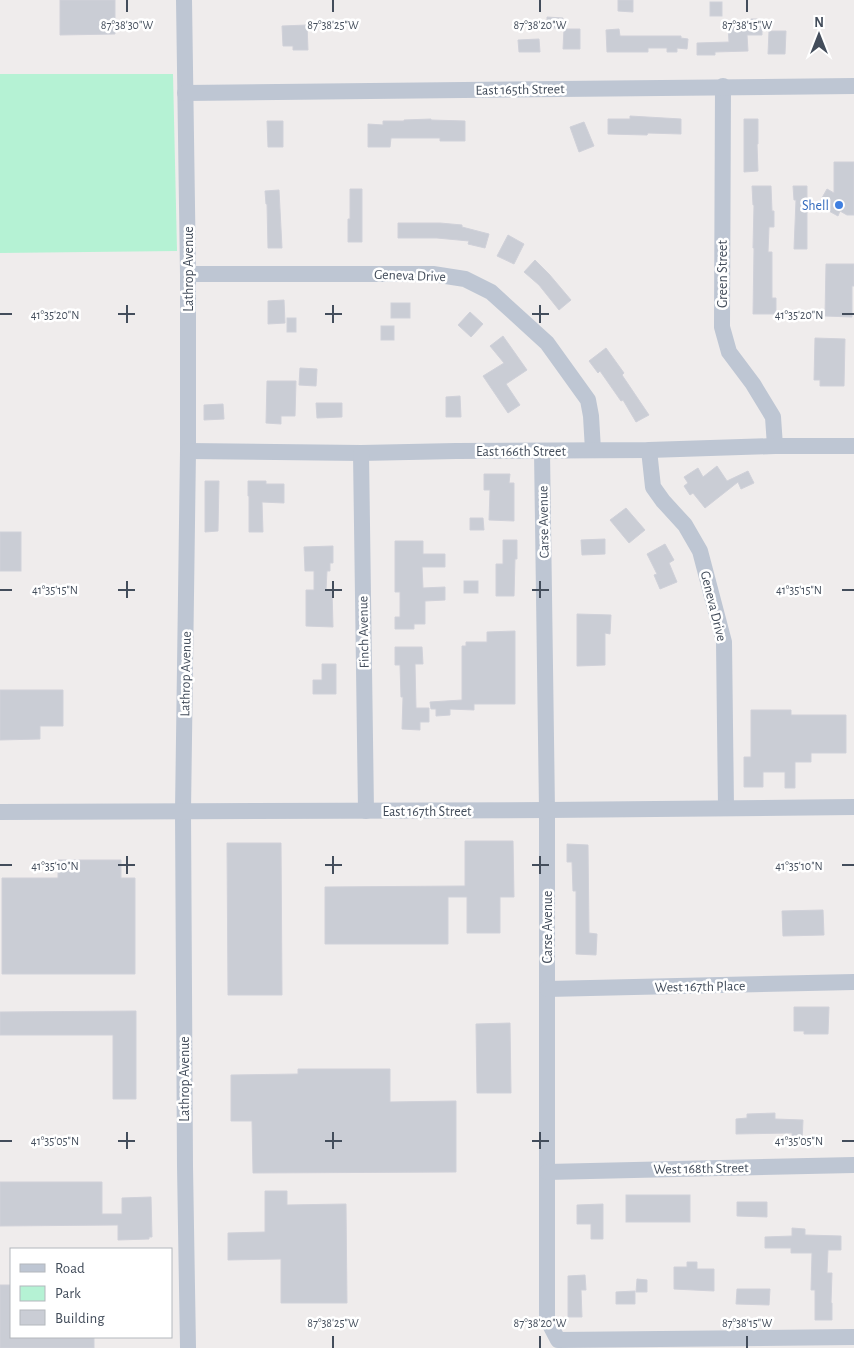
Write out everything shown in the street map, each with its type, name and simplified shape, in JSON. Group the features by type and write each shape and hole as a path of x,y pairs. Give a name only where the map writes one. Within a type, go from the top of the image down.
{"street":[{"name":"Lathrop Avenue","path":"184,0 188,274 188,451 183,812 188,1348"},
{"name":"Green Street","path":"723,86 722,327 729,352 753,384 773,417 775,446"},
{"name":"East 165th Street","path":"185,92 854,86"},
{"name":"Geneva Drive","path":"188,274 433,274 465,279 491,292 547,343 588,400 592,416 593,450"},
{"name":"East 166th Street","path":"188,451 361,453 854,446"},
{"name":"Geneva Drive","path":"649,450 653,487 685,525 700,551 724,642 726,808"},
{"name":"Carse Avenue","path":"542,451 547,810 547,1319 558,1340 854,1337"},
{"name":"Finch Avenue","path":"361,453 366,811"},
{"name":"East 167th Street","path":"0,812 854,807"},
{"name":"West 167th Place","path":"546,989 854,982"},
{"name":"West 168th Street","path":"547,1172 854,1165"}],"green space":[{"path":"0,74 173,74 177,251 0,253"}],"building":[{"path":"60,0 115,0 115,34 60,35"},
{"path":"618,0 633,0 633,12 618,11"},
{"path":"710,2 722,2 722,16 710,16"},
{"path":"547,17 563,18 562,28 547,28"},
{"path":"751,19 762,19 762,35 747,35 748,51 715,52 715,55 697,55 697,43 729,42 728,26 751,26"},
{"path":"307,25 308,50 293,50 293,46 283,46 282,26"},
{"path":"564,29 580,29 580,49 563,49"},
{"path":"619,29 620,36 681,36 681,38 688,39 687,49 677,48 677,52 667,52 667,48 648,48 648,52 607,52 606,30"},
{"path":"769,31 786,31 785,54 768,54"},
{"path":"539,39 540,52 519,52 518,40"},
{"path":"630,116 681,119 681,134 608,134 608,119 630,119"},
{"path":"431,119 465,121 465,141 440,141 440,138 391,138 390,147 368,147 368,124 383,125 383,121"},
{"path":"744,119 758,119 758,171 744,172"},
{"path":"267,121 283,121 283,147 268,147"},
{"path":"584,122 594,146 579,152 570,127"},
{"path":"834,162 854,162 854,215 847,215 840,211 838,216 818,205 827,189 834,193"},
{"path":"752,186 771,186 774,227 769,227 768,252 772,252 772,298 776,298 776,314 753,314 754,205"},
{"path":"793,186 807,186 807,249 794,249 796,200 794,200"},
{"path":"350,189 362,189 362,242 348,242"},
{"path":"279,190 282,248 268,248 265,191"},
{"path":"398,223 462,225 462,227 489,234 485,248 468,244 469,241 437,238 398,238"},
{"path":"508,235 524,244 514,264 497,256"},
{"path":"535,260 571,300 559,310 539,285 524,272"},
{"path":"826,264 854,264 852,317 825,316"},
{"path":"284,300 285,323 268,324 268,301"},
{"path":"391,303 410,303 410,318 391,318"},
{"path":"470,312 483,324 471,337 458,325"},
{"path":"287,318 296,318 296,332 287,332"},
{"path":"381,326 394,326 394,340 381,340"},
{"path":"503,336 527,370 506,384 520,405 508,413 483,376 504,363 490,346"},
{"path":"815,338 845,339 844,386 820,386 820,380 814,380"},
{"path":"606,348 624,373 622,375 649,415 636,422 623,400 621,401 600,371 598,373 589,361"},
{"path":"300,368 317,369 316,386 299,385"},
{"path":"267,381 296,381 295,416 281,416 281,424 266,423"},
{"path":"460,396 461,417 446,417 446,397"},
{"path":"316,403 342,403 342,417 317,418"},
{"path":"223,404 224,419 204,420 204,405"},
{"path":"717,466 727,481 748,471 754,483 741,489 738,482 705,508 693,493 690,495 684,486 688,483 684,477 698,468 703,477"},
{"path":"484,474 510,474 509,483 514,483 514,521 489,520 490,490 484,490"},
{"path":"205,481 219,481 218,531 205,532"},
{"path":"248,481 284,484 284,503 262,502 263,532 249,532"},
{"path":"626,508 645,530 629,543 610,520"},
{"path":"470,518 483,518 484,530 470,530"},
{"path":"0,532 21,532 21,571 0,571"},
{"path":"605,539 605,554 582,555 581,540"},
{"path":"503,540 517,540 514,596 496,596 496,564 503,564"},
{"path":"395,541 423,541 423,554 445,554 445,567 422,567 423,588 445,587 445,600 425,601 425,624 414,624 414,629 395,629 395,617 400,617 400,592 395,592"},
{"path":"665,544 674,560 669,563 677,582 660,589 654,575 657,574 647,554"},
{"path":"333,546 333,563 330,563 330,571 327,571 326,590 332,590 333,627 306,626 306,590 314,590 314,571 305,571 304,547"},
{"path":"464,581 478,581 478,593 464,593"},
{"path":"577,614 611,615 610,634 605,633 605,665 577,666"},
{"path":"515,631 515,704 474,704 474,710 450,709 450,715 436,716 436,709 431,709 430,702 462,700 462,646 466,646 466,642 487,642 487,632"},
{"path":"395,647 422,647 423,664 415,664 416,708 429,708 429,722 420,722 420,730 402,729 403,697 401,697 400,665 395,665"},
{"path":"322,664 336,664 336,694 313,694 313,680 322,680"},
{"path":"0,690 63,690 63,726 40,726 40,739 0,740"},
{"path":"751,710 791,710 791,715 846,715 846,753 811,753 811,762 795,762 795,788 785,788 785,772 763,772 763,787 744,787 744,757 751,757"},
{"path":"465,841 513,841 514,897 500,897 500,933 467,933 467,897 448,897 448,944 325,944 325,887 465,886"},
{"path":"227,843 281,843 282,995 228,995"},
{"path":"567,844 588,845 589,933 597,934 596,955 576,954 576,891 573,891 572,862 567,862"},
{"path":"58,860 121,860 121,878 135,878 135,974 2,974 2,878 58,878"},
{"path":"823,910 824,935 783,936 782,911"},
{"path":"794,1007 829,1007 828,1034 804,1034 804,1031 794,1031"},
{"path":"136,1011 136,1099 113,1099 113,1035 0,1035 0,1012"},
{"path":"510,1023 511,1093 477,1093 476,1024"},
{"path":"298,1069 390,1069 390,1102 456,1101 456,1172 253,1173 252,1121 231,1121 231,1075 298,1074"},
{"path":"775,1113 775,1119 803,1120 802,1143 792,1143 792,1133 736,1134 736,1119 747,1118 747,1114"},
{"path":"0,1182 102,1182 102,1214 122,1214 122,1198 151,1197 152,1237 149,1237 149,1239 118,1240 118,1225 0,1226"},
{"path":"265,1191 287,1191 287,1205 346,1204 347,1303 281,1303 281,1259 228,1260 228,1233 265,1232"},
{"path":"626,1195 690,1195 690,1222 626,1222"},
{"path":"737,1202 767,1202 767,1217 737,1216"},
{"path":"603,1204 603,1239 591,1239 591,1224 577,1224 577,1205"},
{"path":"792,1228 805,1229 805,1235 841,1236 841,1250 828,1250 827,1273 832,1273 832,1320 815,1320 815,1290 811,1290 812,1253 791,1253 791,1248 765,1248 765,1237 792,1236"},
{"path":"687,1262 697,1262 697,1269 714,1269 714,1291 674,1289 674,1267 687,1267"},
{"path":"585,1275 586,1290 581,1290 582,1317 568,1317 568,1276"},
{"path":"637,1279 647,1280 647,1292 636,1292"},
{"path":"0,1285 10,1285 10,1338 94,1338 94,1348 0,1348"},
{"path":"737,1289 770,1289 769,1305 736,1304"},
{"path":"635,1291 635,1304 616,1304 616,1292"}],"place":[{"name":"Shell","path":"839,205"}]}
